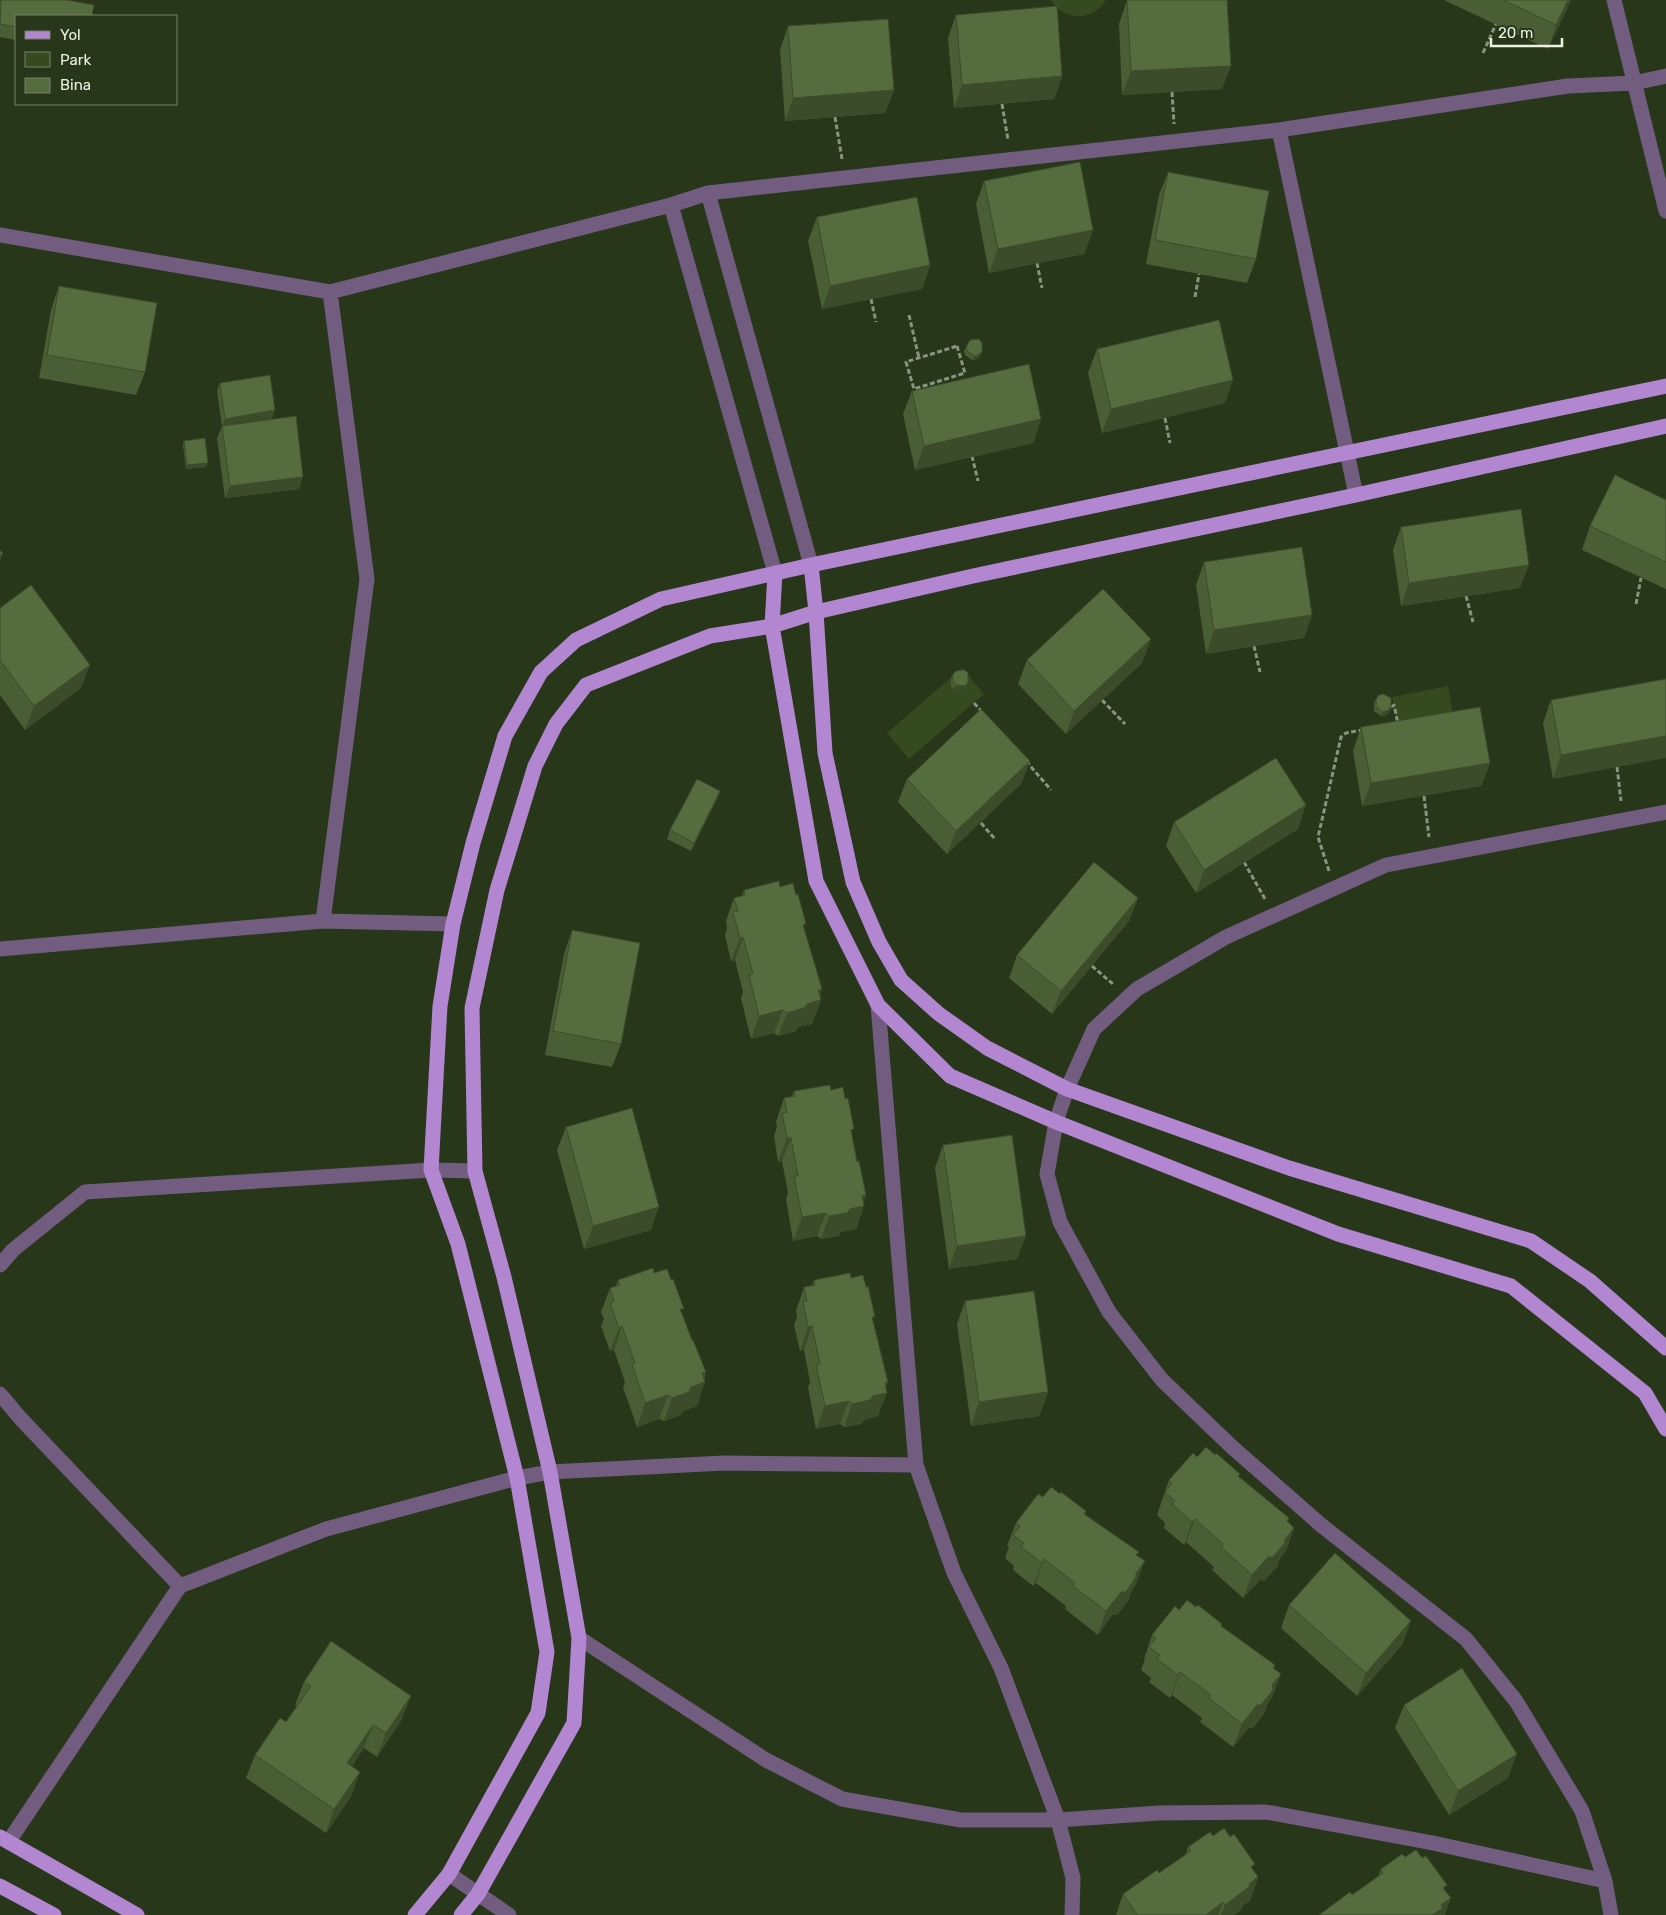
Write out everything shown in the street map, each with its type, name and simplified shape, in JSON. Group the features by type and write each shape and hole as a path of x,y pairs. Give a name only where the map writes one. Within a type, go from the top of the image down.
{"main road":[{"path":"414,1915 449,1874 538,1713 547,1652 517,1478 458,1244 431,1170 440,1006 453,924 473,843 505,736 540,672 576,640 661,600 811,564 1666,386"},
{"path":"461,1915 478,1894 574,1723 579,1638 550,1472 504,1277 475,1171 472,1008 497,890 535,766 556,724 586,685 710,636 772,626 816,612 973,576 1356,495 1666,426"},
{"path":"811,564 825,753 853,882 880,942 901,980 939,1014 987,1048 1068,1089 1289,1168 1531,1241 1590,1281 1666,1348"},
{"path":"775,572 772,626 816,881 878,1005 950,1076 1056,1122 1338,1234 1511,1286 1645,1393 1666,1429"},
{"path":"4,1839 138,1915"},
{"path":"0,1886 54,1915"}],"street":[{"path":"1614,0 1666,211"},
{"path":"0,235 330,292 671,205 708,193 1279,130 1568,86 1634,83 1666,76"},
{"path":"1279,130 1356,495"},
{"path":"708,193 811,564"},
{"path":"671,205 775,572"},
{"path":"323,921 367,579 330,292"},
{"path":"1611,1915 1605,1881 1582,1811 1516,1701 1466,1640 1320,1525 1232,1447 1162,1380 1108,1312 1060,1222 1046,1174 1056,1122 1094,1029 1137,989 1226,937 1386,865 1666,812"},
{"path":"0,948 323,921 453,924"},
{"path":"878,1005 916,1465 954,1573 1001,1668 1058,1820 1073,1878 1072,1915"},
{"path":"0,1265 13,1250 85,1192 431,1170 475,1171"},
{"path":"0,1394 21,1419 180,1586"},
{"path":"4,1839 180,1586 326,1529 517,1478 550,1472 724,1463 916,1465"},
{"path":"579,1638 766,1760 842,1798 961,1820 1058,1820 1159,1813 1266,1812 1433,1843 1605,1881"},
{"path":"449,1874 509,1915"}],"path":[{"path":"1484,52 1496,24"},
{"path":"1172,92 1175,142"},
{"path":"1002,104 1011,160"},
{"path":"835,117 846,178"},
{"path":"1037,263 1042,288"},
{"path":"1195,297 1199,274"},
{"path":"871,299 876,322"},
{"path":"909,315 919,358"},
{"path":"956,346 965,373 914,389 906,362 919,358 956,346"},
{"path":"960,357 965,355"},
{"path":"1164,418 1170,443"},
{"path":"972,456 978,481"},
{"path":"1636,604 1641,578"},
{"path":"1466,596 1472,622"},
{"path":"1254,646 1260,672"},
{"path":"1102,700 1126,724"},
{"path":"974,703 987,717"},
{"path":"1389,726 1398,725 1394,705 1391,707"},
{"path":"1334,888 1318,837 1341,737 1346,732 1363,730"},
{"path":"1025,761 1051,790"},
{"path":"1617,767 1624,820"},
{"path":"1424,796 1432,856"},
{"path":"981,822 996,839"},
{"path":"1244,862 1274,915"},
{"path":"1092,966 1128,998"}],"green space":[{"path":"1051,0 1106,0 1094,12 1078,16 1063,12"},
{"path":"962,668 984,694 909,759 887,733"},
{"path":"1448,686 1453,714 1398,725 1392,697"}],"building":[{"path":"1,0 67,0 94,5 92,15 15,15 15,27 0,24"},
{"path":"1127,0 1227,0 1231,66 1131,71"},
{"path":"1503,0 1568,0 1556,25"},
{"path":"1057,6 1062,76 962,85 956,15"},
{"path":"888,19 894,90 793,98 788,26"},
{"path":"1080,162 1093,230 998,249 984,181"},
{"path":"1168,172 1269,191 1256,259 1155,240"},
{"path":"917,197 930,265 830,286 817,217"},
{"path":"59,286 157,303 145,372 47,355"},
{"path":"1219,320 1233,380 1111,409 1097,349"},
{"path":"979,339 982,343 982,352 974,356 967,351 966,347 970,340"},
{"path":"1029,364 1041,419 924,446 912,391"},
{"path":"270,375 275,410 225,419 220,383"},
{"path":"296,416 303,477 230,486 222,426"},
{"path":"205,438 208,463 187,465 184,441"},
{"path":"1615,475 1666,500 1666,562 1590,526"},
{"path":"1521,509 1529,565 1409,583 1401,527"},
{"path":"1302,547 1312,615 1214,630 1204,562"},
{"path":"31,585 90,665 34,706 0,660 0,608"},
{"path":"1103,589 1151,639 1074,711 1027,660"},
{"path":"965,670 968,673 968,682 965,686 956,685 953,682 953,674 956,671"},
{"path":"1666,679 1666,736 1561,755 1551,700"},
{"path":"1383,694 1391,698 1391,707 1383,712 1376,707 1376,699 1379,695"},
{"path":"1480,707 1490,763 1371,783 1361,727"},
{"path":"981,709 1030,761 956,831 907,779"},
{"path":"1276,758 1306,805 1204,870 1174,822"},
{"path":"697,779 720,791 694,843 670,830"},
{"path":"1094,862 1138,898 1061,991 1017,955"},
{"path":"779,881 780,887 793,883 796,895 798,894 806,924 803,925 822,989 818,990 821,1000 787,1013 783,1010 759,1016 749,975 753,974 743,937 740,938 733,912 738,911 734,898 745,895 744,890"},
{"path":"572,930 640,943 621,1044 553,1031"},
{"path":"830,1085 831,1090 843,1087 845,1099 848,1098 854,1129 851,1130 866,1195 862,1196 864,1206 850,1209 847,1213 829,1216 826,1213 802,1217 794,1176 798,1176 791,1138 787,1138 782,1113 787,1112 784,1098 795,1096 794,1091"},
{"path":"632,1108 659,1207 593,1226 566,1127"},
{"path":"1012,1135 1026,1236 957,1246 943,1145"},
{"path":"653,1268 654,1273 667,1269 671,1280 673,1279 684,1309 680,1309 706,1372 702,1373 705,1382 691,1387 689,1392 672,1398 668,1395 645,1403 632,1364 635,1363 622,1326 619,1328 610,1303 614,1301 610,1288 620,1285 618,1280"},
{"path":"850,1273 851,1278 863,1275 866,1287 868,1286 875,1317 872,1317 888,1382 885,1383 887,1393 873,1396 870,1400 852,1404 849,1401 825,1406 816,1365 820,1364 812,1326 808,1327 803,1301 807,1301 804,1287 815,1285 814,1280"},
{"path":"1034,1291 1048,1392 979,1402 965,1301"},
{"path":"1206,1447 1215,1455 1216,1453 1240,1474 1238,1476 1289,1518 1287,1521 1294,1528 1285,1539 1285,1543 1273,1557 1268,1557 1252,1575 1221,1547 1223,1544 1195,1519 1192,1522 1172,1504 1175,1501 1165,1492 1172,1483 1169,1480 1193,1453 1197,1457"},
{"path":"1051,1487 1060,1494 1061,1492 1086,1511 1084,1514 1139,1552 1136,1555 1145,1561 1126,1592 1121,1592 1106,1611 1073,1586 1075,1583 1044,1559 1042,1563 1021,1547 1024,1543 1013,1535 1020,1526 1016,1523 1038,1494 1043,1497"},
{"path":"1335,1553 1411,1621 1366,1673 1289,1605"},
{"path":"1187,1600 1196,1607 1198,1605 1222,1624 1221,1626 1275,1665 1273,1668 1281,1674 1272,1685 1273,1690 1261,1705 1257,1705 1242,1724 1209,1698 1211,1695 1180,1672 1178,1675 1157,1659 1160,1655 1149,1647 1156,1638 1152,1635 1175,1606 1179,1610"},
{"path":"331,1641 411,1696 386,1733 373,1725 347,1763 360,1772 334,1809 255,1755 280,1718 286,1722 311,1686 304,1682"},
{"path":"1462,1668 1517,1754 1458,1791 1404,1705"},
{"path":"1224,1828 1230,1837 1234,1834 1255,1864 1251,1867 1258,1877 1249,1884 1250,1886 1225,1905 1223,1902 1206,1915 1137,1915 1123,1894 1157,1870 1159,1873 1191,1851 1188,1847 1210,1832 1213,1836"},
{"path":"1416,1850 1422,1858 1426,1856 1447,1885 1443,1888 1451,1898 1441,1905 1443,1908 1432,1915 1319,1915 1350,1892 1352,1895 1383,1873 1381,1869 1402,1854 1405,1857"}]}
